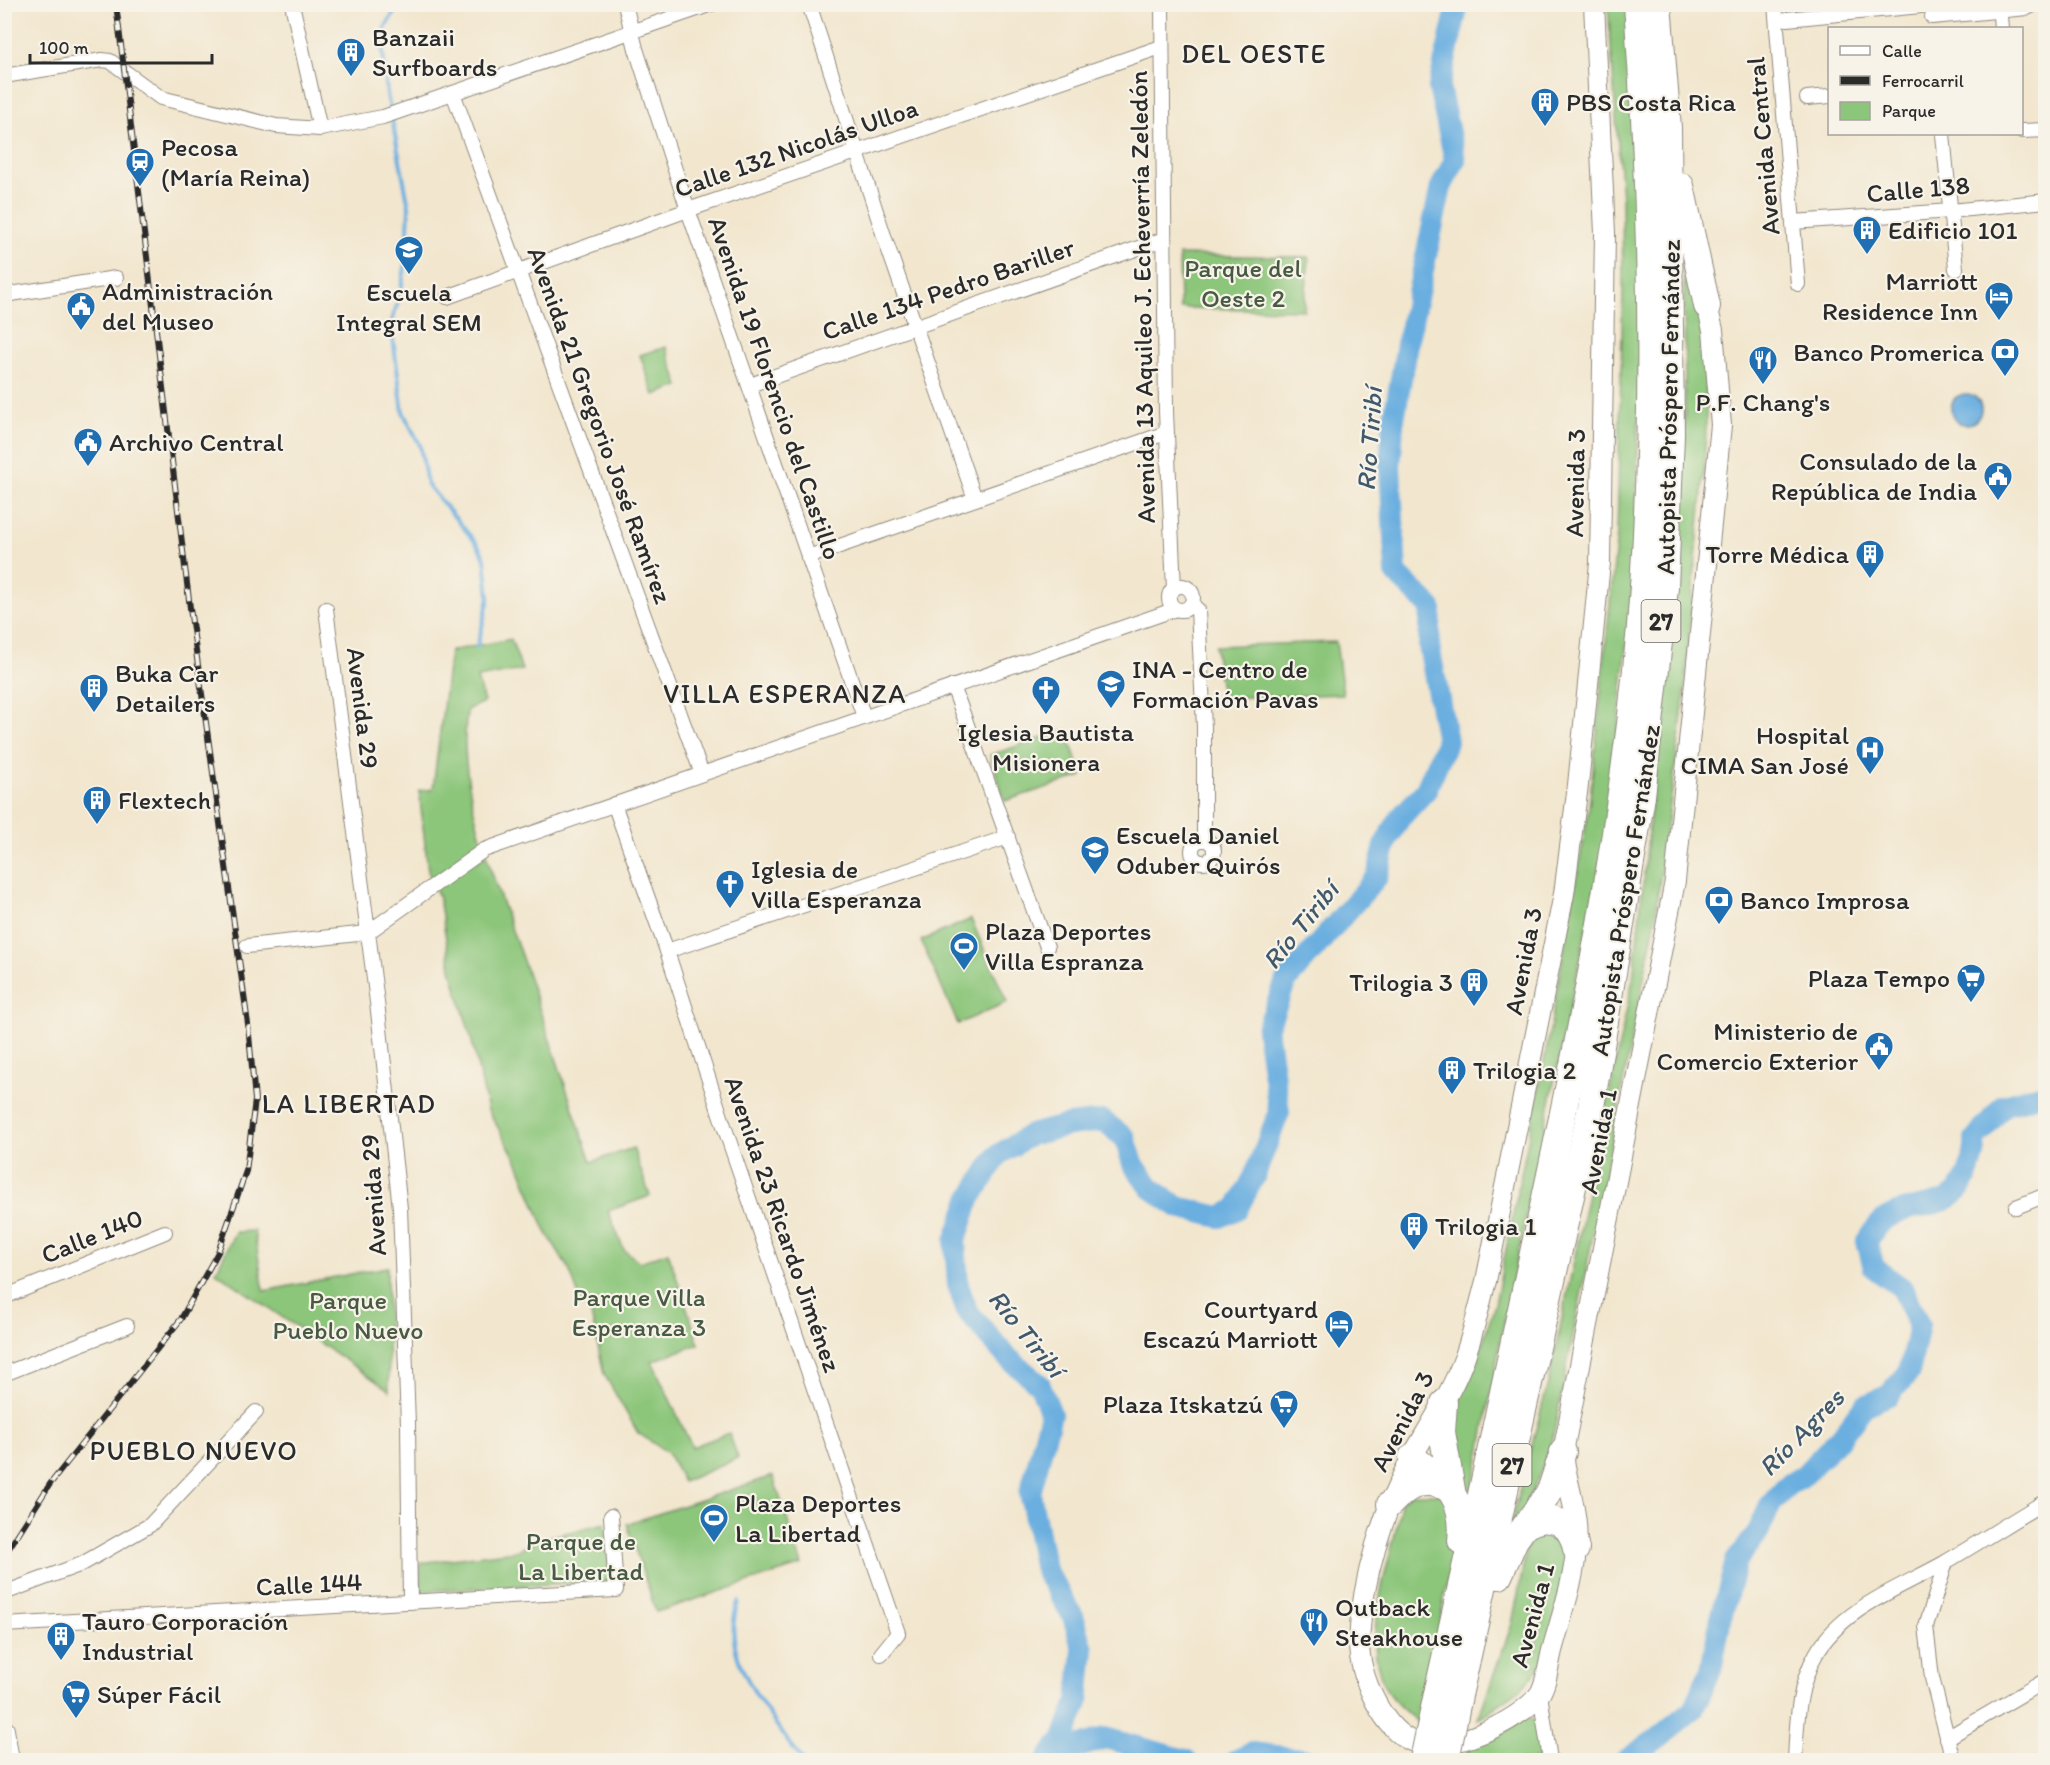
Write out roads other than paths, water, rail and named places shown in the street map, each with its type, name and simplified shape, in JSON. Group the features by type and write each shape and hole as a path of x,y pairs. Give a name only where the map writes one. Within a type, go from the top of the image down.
{"highway":[{"name":"Autopista Próspero Fernández","path":"1424,1761 1453,1691 1444,1663 1567,1104 1621,792 1643,588 1649,432 1651,243 1647,138 1637,4"},
{"name":"Autopista Próspero Fernández","path":"1446,1761 1453,1691 1592,1107 1642,796 1665,588 1671,435 1668,128 1658,4"},
{"path":"1668,128 1707,306"},
{"path":"1444,1403 1442,1432 1452,1491 1463,1523 1444,1663"},
{"path":"1453,1691 1488,1620 1505,1558 1550,1491 1563,1452"},
{"path":"1412,1457 1452,1491"},
{"path":"1390,1504 1403,1491 1421,1482 1438,1484 1452,1491"},
{"path":"1527,1525 1545,1519 1563,1524 1575,1540 1576,1549"}],"street":[{"path":"292,4 320,129"},
{"name":"Avenida 19 Florencio del Castillo","path":"626,4 688,210 864,717"},
{"path":"4,76 102,60 110,61 161,98 276,126 320,129 399,112 712,4"},
{"path":"808,4 914,326 975,499"},
{"name":"Avenida 13 Aquileo J. Echeverría Zeledón","path":"1162,4 1166,433 1174,589"},
{"name":"Avenida 3","path":"1540,1694 1515,1714 1475,1736 1445,1745 1416,1743 1399,1732 1378,1707 1363,1675 1359,1642 1368,1584 1390,1504 1412,1457 1444,1403 1463,1360 1486,1281 1564,894 1578,785 1600,563 1604,461 1604,185 1594,4"},
{"name":"Avenida Central","path":"1775,4 1798,284"},
{"path":"1787,19 1931,14 2026,8 2035,4"},
{"path":"1999,8 2001,27"},
{"name":"Calle 132 Nicolás Ulloa","path":"447,297 688,210 1161,47"},
{"name":"Avenida 21 Gregorio José Ramírez","path":"453,93 702,774"},
{"path":"1807,98 1828,96"},
{"path":"2023,131 2046,130"},
{"path":"1943,135 1956,268"},
{"name":"Calle 138","path":"1793,222 1950,211 2046,201"},
{"name":"Calle 134 Pedro Bariller","path":"750,385 1164,239"},
{"path":"4,295 116,278"},
{"name":"Avenida 1","path":"1540,1694 1570,1586 1576,1549 1577,1525 1563,1452 1675,881 1721,425 1713,330 1707,306"},
{"path":"808,557 1166,433"},
{"path":"247,946 367,933 484,850 1176,609 1186,609 1191,604 1193,596 1182,586 1174,589 1169,599 1176,609"},
{"path":"1191,604 1198,610 1204,727 1204,840"},
{"name":"Avenida 29","path":"326,609 367,933 378,1002 400,1208 408,1424 410,1602"},
{"path":"953,686 1047,947"},
{"name":"Avenida 23 Ricardo Jiménez","path":"614,804 667,951 722,1120 898,1633 881,1654"},
{"path":"667,951 1008,837"},
{"path":"2016,1207 2046,1195"},
{"name":"Calle 140","path":"4,1297 165,1232"},
{"path":"4,1374 128,1326"},
{"path":"4,1593 82,1564 150,1525 256,1412"},
{"path":"1795,1761 1800,1691 1815,1655 1833,1630 1857,1611 1946,1562 2046,1501"},
{"name":"Calle 144","path":"4,1625 616,1590 610,1516"},
{"path":"1946,1562 1926,1626 1932,1678 1953,1761"},
{"path":"1947,1738 2046,1680"},
{"path":"1540,1694 1544,1733 1550,1761"},
{"path":"1515,1714 1544,1733"},
{"path":"4,1730 9,1761"}],"water":[{"path":"1966,394 1977,398 1981,409 1977,420 1966,424 1955,420 1951,409 1955,398"}],"waterway":[{"path":"399,4 385,28 382,41 387,94 409,207 407,256 400,295 391,324 403,412 420,445 427,484 477,544 485,558 489,598 477,647"},
{"name":"Río Tiribí","path":"1047,1760 1064,1738 1078,1702 1083,1649 1073,1616 1045,1570 1030,1493 1051,1414 1040,1385 1007,1357 967,1311 958,1285 955,1241 970,1199 998,1155 1030,1135 1069,1125 1103,1121 1125,1138 1133,1164 1151,1188 1178,1207 1220,1217 1237,1209 1254,1177 1279,1112 1267,1029 1286,981 1377,877 1386,842 1400,818 1426,790 1447,741 1429,646 1431,608 1396,573 1390,467 1393,424 1408,339 1441,187 1455,160 1439,87 1458,4"},
{"name":"Río Agres","path":"1626,1760 1657,1739 1693,1709 1711,1670 1720,1622 1736,1561 1757,1534 1771,1504 1788,1485 1804,1475 1842,1435 1864,1406 1889,1395 1909,1372 1919,1325 1902,1288 1874,1268 1867,1241 1885,1219 1954,1195 1969,1171 1975,1151 1975,1139 2004,1105 2046,1093"},
{"path":"738,1602 733,1632 744,1673 767,1711 803,1760"},
{"name":"Río Agres","path":"1052,1756 1105,1738 1186,1760"},
{"name":"Río Agres","path":"1237,1760 1252,1753 1308,1760"}],"railway":[{"path":"4,1556 50,1484 181,1319 218,1252 246,1171 255,1100 248,1024 190,608 116,4"}],"place":[{"name":"Banzaii Surfboards","path":"351,78"},
{"name":"PBS Costa Rica","path":"1545,128"},
{"name":"Pecosa (María Reina)","path":"140,188"},
{"name":"Edificio 101","path":"1867,256"},
{"name":"Escuela Integral SEM","path":"409,276"},
{"name":"Marriott Residence Inn","path":"1999,322"},
{"name":"Administración del Museo","path":"81,332"},
{"name":"Banco Promerica","path":"2005,378"},
{"name":"P.F. Chang's","path":"1763,386"},
{"name":"Archivo Central","path":"88,468"},
{"name":"Consulado de la República de India","path":"1998,502"},
{"name":"Torre Médica","path":"1870,580"},
{"name":"INA - Centro de Formación Pavas","path":"1111,710"},
{"name":"Buka Car Detailers","path":"94,714"},
{"name":"Iglesia Bautista Misionera","path":"1046,716"},
{"name":"Hospital CIMA San José","path":"1870,776"},
{"name":"Flextech","path":"97,826"},
{"name":"Escuela Daniel Oduber Quirós","path":"1095,876"},
{"name":"Iglesia de Villa Esperanza","path":"730,910"},
{"name":"Banco Improsa","path":"1719,926"},
{"name":"Plaza Deportes Villa Espranza","path":"964,972"},
{"name":"Plaza Tempo","path":"1971,1004"},
{"name":"Trilogia 3","path":"1474,1008"},
{"name":"Ministerio de Comercio Exterior","path":"1879,1072"},
{"name":"Trilogia 2","path":"1452,1096"},
{"name":"Trilogia 1","path":"1414,1252"},
{"name":"Courtyard Escazú Marriott","path":"1339,1350"},
{"name":"Plaza Itskatzú","path":"1284,1430"},
{"name":"Plaza Deportes La Libertad","path":"714,1544"},
{"name":"Outback Steakhouse","path":"1314,1648"},
{"name":"Tauro Corporación Industrial","path":"61,1662"},
{"name":"Súper Fácil","path":"76,1720"}],"district":[{"name":"DEL OESTE","path":"1254,53"},
{"name":"VILLA ESPERANZA","path":"785,693"},
{"name":"LA LIBERTAD","path":"349,1103"},
{"name":"PUEBLO NUEVO","path":"194,1450"}],"park label":[{"name":"Parque del Oeste 2","path":"1243,283"},
{"name":"Parque Villa Esperanza 3","path":"639,1312"},
{"name":"Parque Pueblo Nuevo","path":"348,1315"},
{"name":"Parque de La Libertad","path":"581,1556"}]}
